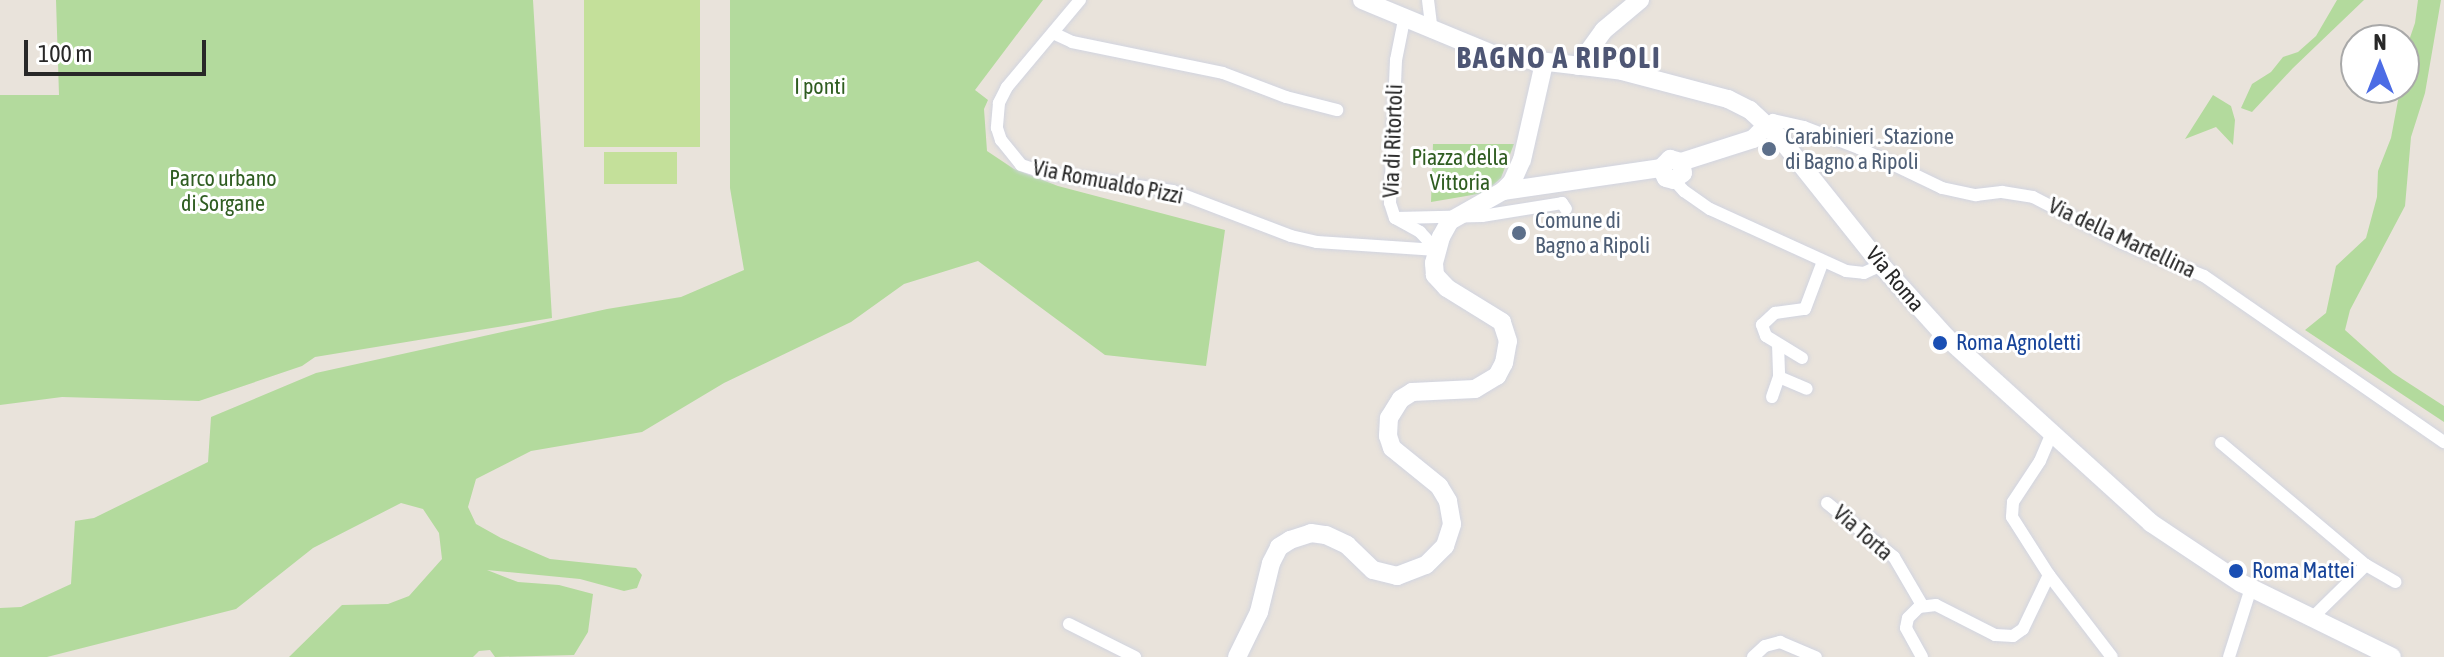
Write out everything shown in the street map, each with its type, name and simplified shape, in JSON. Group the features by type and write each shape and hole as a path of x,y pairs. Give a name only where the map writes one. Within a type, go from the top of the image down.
{"street":[{"name":"Via Romualdo Pizzi","path":"1080,0 1007,87 999,103 1001,140 1021,165 1046,173 1173,191 1291,236 1317,242 1437,250"},
{"name":"Via Roma","path":"1362,0 1432,32 1497,56 1622,71 1728,99 1767,125 1881,265 1946,337 2151,523 2251,588 2392,657"},
{"path":"1428,0 1432,32"},
{"path":"1578,66 1604,30 1640,0"},
{"name":"Via di Ritortoli","path":"1404,20 1396,60 1390,203 1395,218 1420,232 1437,250"},
{"path":"1053,33 1072,42 1223,73 1286,97 1337,110"},
{"path":"1503,191 1522,160 1544,63"},
{"name":"Via della Martellina","path":"1767,125 1773,120 1804,127 1859,148 1929,185 1985,194 2033,197 2122,243 2204,276 2444,442"},
{"path":"1236,654 1259,612 1271,563 1279,547 1290,540 1311,533 1326,535 1347,545 1373,570 1397,576 1426,565 1445,546 1452,524 1448,501 1439,486 1392,448 1388,436 1389,418 1401,399 1412,392 1475,389 1491,380 1504,363 1508,341 1506,328 1497,317 1439,281 1434,270 1443,231 1458,216 1503,191 1672,170 1753,139 1767,125"},
{"path":"1672,170 1678,187 1710,209 1823,261 1853,273 1881,265"},
{"path":"1395,218 1482,216 1562,203 1566,209"},
{"path":"1802,358 1766,336 1762,325 1775,313 1805,309 1823,261"},
{"path":"1772,397 1779,377 1778,344"},
{"path":"1779,377 1807,389"},
{"path":"2051,435 2011,509 2013,522 2112,657"},
{"path":"2221,443 2366,565 2396,582"},
{"name":"Via Torta","path":"1827,503 1894,557 1922,605"},
{"path":"2312,618 2366,565"},
{"path":"1922,657 1906,628 1911,614 1922,605 1942,607 2000,637 2013,636 2023,629 2049,575"},
{"path":"2229,657 2251,588"},
{"path":"1069,624 1135,657"},
{"path":"1753,657 1765,646 1780,642 1816,657"}],"green space":[{"name":"Parco urbano di Sorgane","path":"56,0 533,0 552,318 315,357 302,366 199,401 62,397 0,405 0,95 59,95"},
{"path":"584,0 700,0 700,147 584,147"},
{"name":"I ponti","path":"730,0 1043,0 975,90 988,100 984,109 987,151 1014,169 1058,186 1225,230 1206,366 1105,355 978,261 904,284 851,322 724,383 642,432 531,451 476,479 468,507 476,524 550,559 636,568 642,575 637,588 624,591 580,579 487,570 518,582 559,585 593,594 588,632 574,655 495,657 490,650 479,651 473,657 289,657 342,605 388,604 409,596 442,559 439,533 423,509 401,503 313,548 236,609 47,657 0,657 0,608 21,607 71,584 75,521 94,518 208,462 211,417 316,373 607,309 681,297 744,270 730,188"},
{"path":"2337,0 2364,0 2252,112 2241,108 2252,84 2271,72 2283,57 2298,52 2316,36"},
{"path":"2418,0 2441,0 2425,93 2411,137 2405,206 2350,310 2345,330 2393,373 2444,406 2444,422 2305,330 2326,313 2336,266 2366,238 2377,197 2378,171 2391,138 2397,104 2420,104 2420,24 2415,23"},
{"path":"2213,95 2231,106 2235,120 2233,145 2216,127 2185,139"},
{"name":"Piazza della Vittoria","path":"1433,144 1514,144 1501,178 1484,193 1431,202"},
{"path":"604,152 677,152 677,184 604,184"}],"place":[{"name":"Carabinieri . Stazione di Bagno a Ripoli","path":"1769,149"},
{"name":"Comune di Bagno a Ripoli","path":"1519,233"},
{"name":"Roma Agnoletti","path":"1940,343"},
{"name":"Roma Mattei","path":"2236,571"}],"district":[{"name":"BAGNO A RIPOLI","path":"1559,57"}]}
